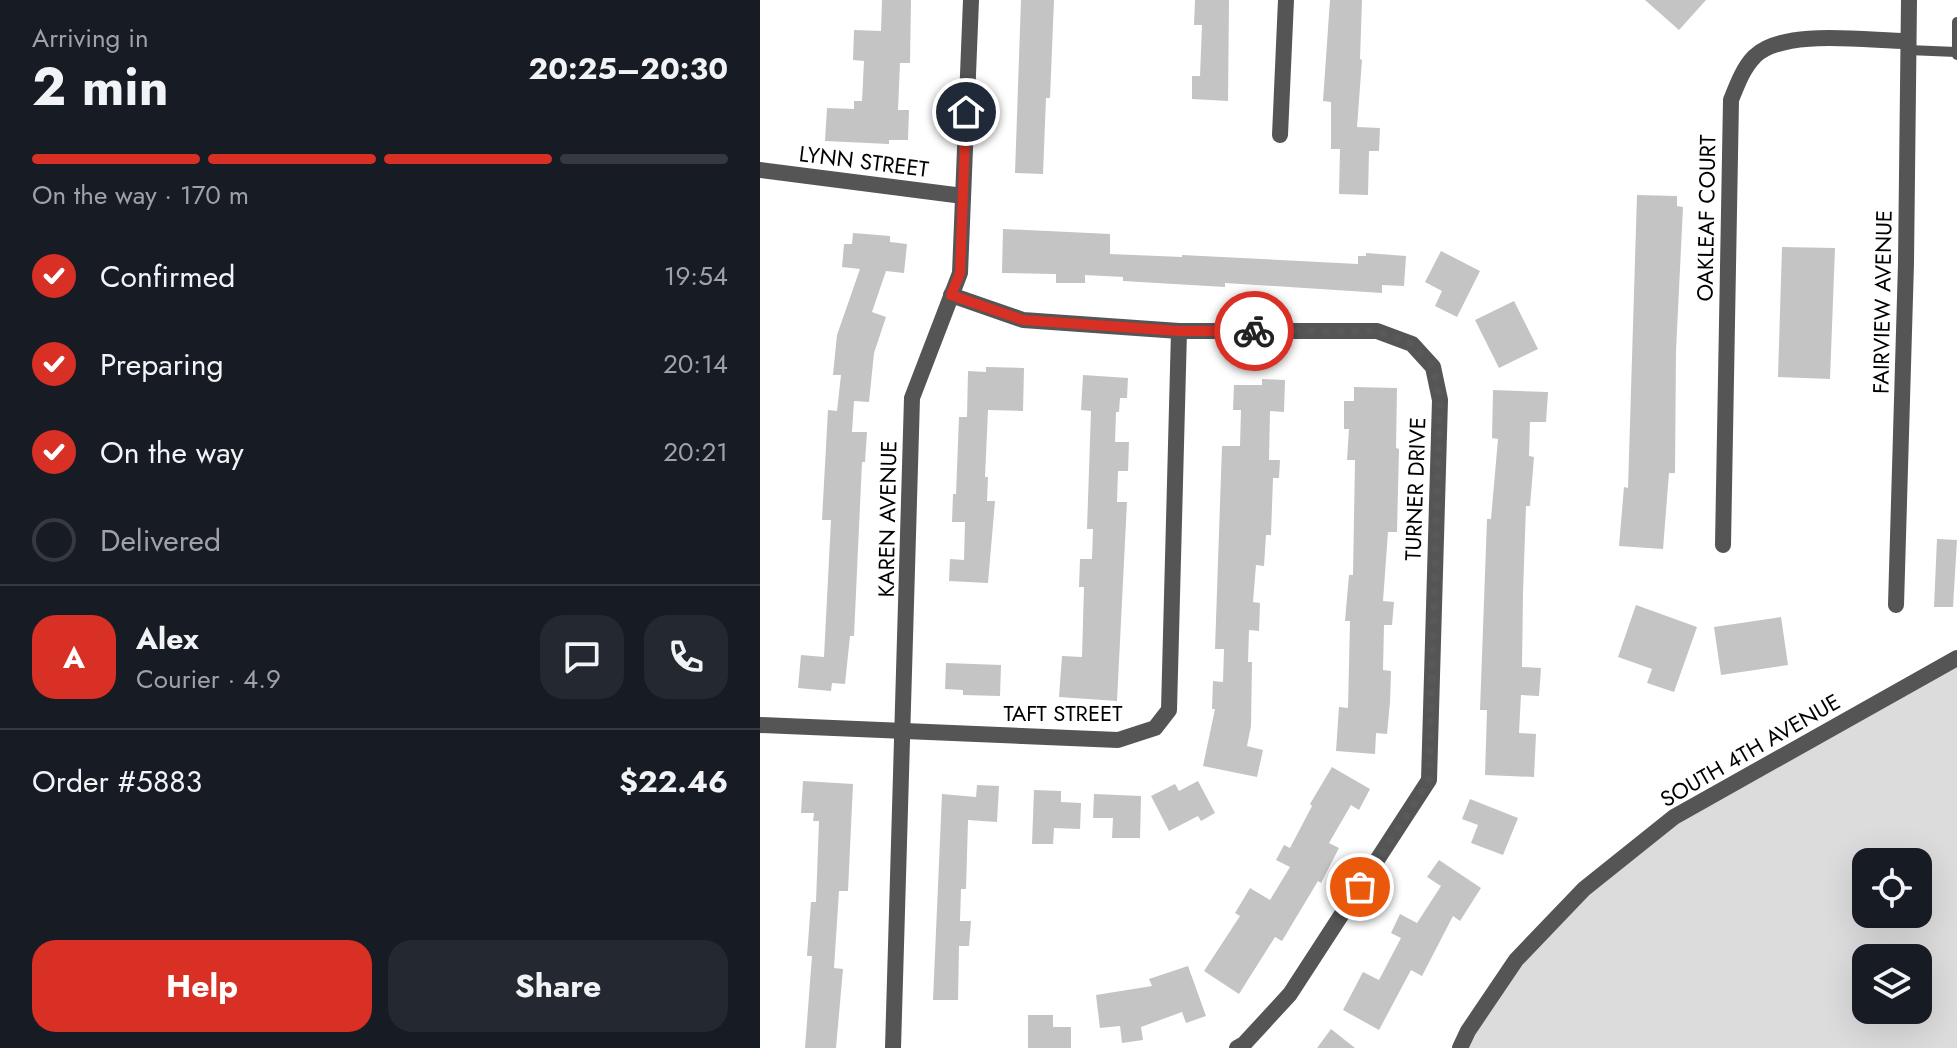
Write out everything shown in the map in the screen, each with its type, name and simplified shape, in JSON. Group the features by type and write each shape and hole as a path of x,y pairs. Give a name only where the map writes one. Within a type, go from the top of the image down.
{"street":[{"name":"KAREN AVENUE","path":"893,1048 912,398 960,273 971,0"},
{"path":"1280,135 1286,0"},
{"name":"FAIRVIEW AVENUE","path":"1896,605 1906,263 1909,0"},
{"name":"OAKLEAF COURT","path":"1723,545 1731,100 1742,74 1755,56 1779,42 1807,39 1908,46"},
{"name":"LYNN STREET","path":"760,170 963,196"},
{"name":"TURNER DRIVE","path":"951,295 1023,320 1179,331 1377,331 1412,344 1433,367 1440,400 1429,780 1290,994 1237,1048"},
{"name":"TAFT STREET","path":"760,725 1118,740 1155,728 1169,710 1179,331"},
{"name":"SOUTH 4TH AVENUE","path":"1460,1048 1516,960 1584,889 1674,817 1957,658"}],"lane":[{"path":"1908,46 1956,54 1957,22"}],"shaded area":[{"path":"1957,658 1957,1048 1460,1048 1516,960 1674,817"}],"building":[{"path":"882,0 911,0 910,63 900,63 898,110 909,110 908,140 889,140 889,144 825,141 827,108 854,109 854,101 862,101 864,61 853,60 854,30 881,31"},
{"path":"1021,0 1054,0 1043,174 1015,173"},
{"path":"1195,0 1229,0 1228,101 1192,99 1192,76 1200,76 1202,25 1194,25"},
{"path":"1330,0 1362,0 1357,127 1380,128 1379,151 1369,151 1368,195 1339,194 1340,149 1331,149 1331,102 1323,101"},
{"path":"1645,0 1706,0 1679,30"},
{"path":"1637,195 1677,196 1677,206 1683,207 1676,351 1675,473 1669,473 1663,549 1619,546 1624,487 1628,488"},
{"path":"1003,229 1110,234 1110,254 1358,264 1358,256 1366,256 1366,253 1406,256 1404,286 1382,285 1382,293 1225,283 1225,287 1123,281 1123,277 1085,275 1085,283 1056,283 1056,274 1002,273"},
{"path":"853,233 890,236 890,242 907,244 904,273 886,271 872,312 886,317 874,353 869,402 854,401 852,432 867,432 865,462 862,462 854,636 850,636 845,684 832,683 831,691 798,688 801,655 824,657 831,520 822,520 828,410 837,411 841,375 833,375 837,335 860,269 842,267 844,244 852,244"},
{"path":"1782,247 1835,248 1830,379 1778,377"},
{"path":"1441,251 1480,271 1457,317 1435,306 1442,291 1425,282"},
{"path":"1514,301 1538,349 1499,368 1475,320"},
{"path":"986,367 1024,368 1023,411 988,410 985,477 988,477 987,501 995,501 988,583 949,581 950,559 964,560 965,522 952,522 959,417 967,417 968,371 986,372"},
{"path":"1083,375 1128,378 1127,398 1120,398 1119,412 1116,412 1115,442 1129,442 1128,471 1118,471 1117,502 1127,502 1117,701 1059,697 1062,656 1082,657 1084,587 1079,587 1080,559 1092,559 1093,529 1087,529 1091,411 1081,410"},
{"path":"1262,379 1285,380 1284,412 1270,411 1269,460 1280,460 1279,478 1273,478 1271,535 1266,535 1264,566 1256,565 1253,602 1260,603 1259,631 1249,630 1251,726 1247,746 1263,750 1257,777 1203,766 1215,709 1212,709 1213,681 1223,682 1224,649 1215,649 1222,446 1240,446 1241,410 1233,410 1234,385 1262,385"},
{"path":"1354,387 1397,388 1397,532 1388,532 1383,601 1394,602 1392,625 1384,625 1383,670 1391,671 1390,702 1387,734 1376,733 1375,754 1336,751 1339,707 1348,708 1350,621 1345,621 1349,575 1353,575 1355,460 1347,460 1349,429 1344,429 1344,401 1354,401"},
{"path":"1493,390 1548,392 1546,422 1530,422 1529,456 1534,457 1530,506 1526,506 1522,667 1541,668 1539,696 1521,695 1519,733 1536,734 1534,777 1485,775 1487,710 1480,710 1487,519 1491,519 1498,439 1492,438"},
{"path":"1937,539 1957,540 1953,607 1934,607"},
{"path":"1636,605 1697,627 1674,692 1647,683 1652,669 1618,657"},
{"path":"1781,617 1788,665 1721,675 1714,627"},
{"path":"946,663 1001,665 1000,696 963,695 963,690 945,689"},
{"path":"1332,767 1370,789 1359,810 1351,805 1329,843 1339,848 1321,883 1318,881 1282,941 1275,937 1239,994 1204,971 1240,916 1235,913 1250,888 1270,900 1290,867 1276,860 1284,845 1290,848 1312,806 1310,804"},
{"path":"803,781 853,784 848,891 839,891 834,968 843,969 836,1048 805,1048 812,956 807,956 811,902 816,902 819,821 813,821 814,813 801,813"},
{"path":"1198,781 1215,813 1201,821 1198,816 1169,831 1151,796 1175,784 1179,791"},
{"path":"977,785 999,786 997,822 968,820 966,889 961,889 960,921 971,921 969,946 959,946 958,1000 933,1000 942,794 976,797"},
{"path":"1034,790 1061,791 1061,802 1081,803 1080,829 1054,828 1053,844 1032,844"},
{"path":"1094,794 1141,796 1140,838 1112,838 1113,818 1093,818"},
{"path":"1470,799 1518,818 1503,855 1471,843 1478,825 1462,819"},
{"path":"1439,860 1481,888 1460,921 1453,916 1422,976 1411,970 1379,1030 1343,1010 1363,972 1379,980 1401,938 1391,933 1400,914 1417,923 1441,886 1427,877"},
{"path":"1188,966 1206,1016 1186,1023 1182,1012 1141,1027 1143,1040 1122,1043 1120,1026 1100,1028 1096,995 1152,986 1149,979"},
{"path":"1028,1015 1053,1015 1053,1027 1071,1027 1071,1048 1028,1048"},
{"path":"1331,1029 1355,1048 1317,1048"}],"way so far":[{"path":"1254,331 1377,331 1412,344 1433,367 1440,400 1429,780 1360,887"}],"route":[{"path":"966,112 960,273 951,295 1023,320 1179,331 1254,331"}]}
